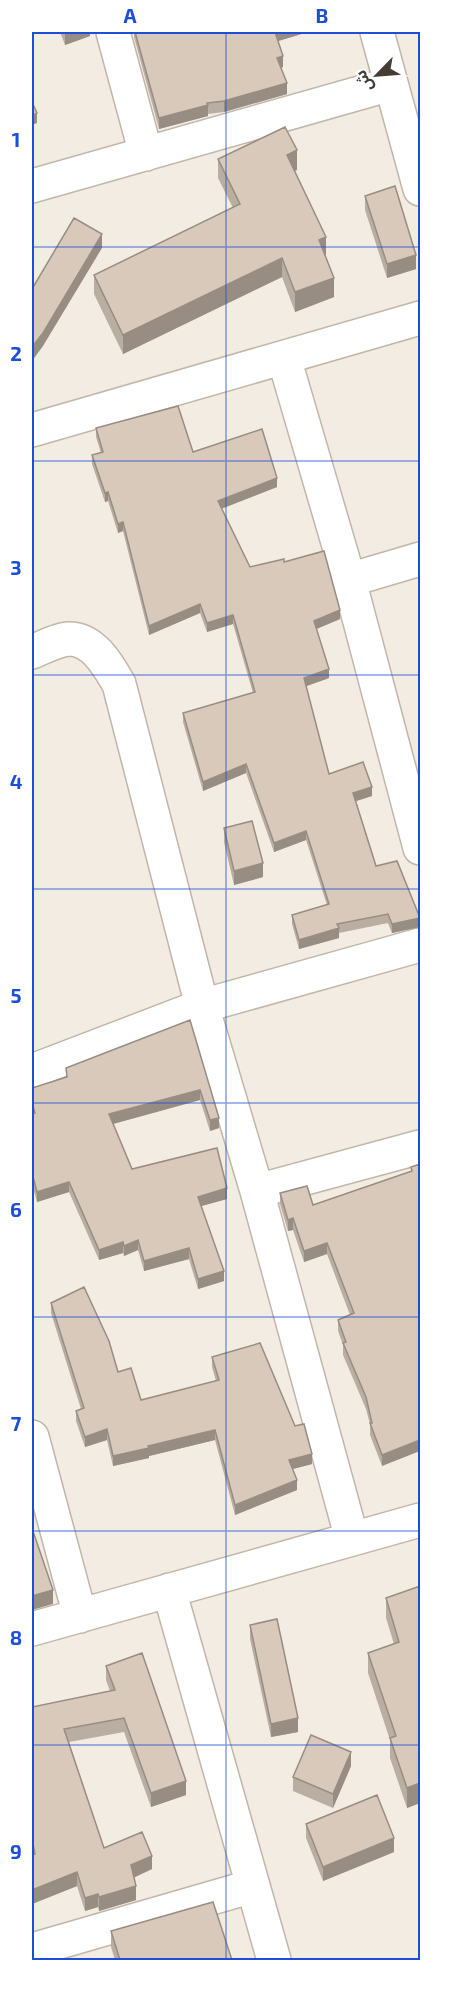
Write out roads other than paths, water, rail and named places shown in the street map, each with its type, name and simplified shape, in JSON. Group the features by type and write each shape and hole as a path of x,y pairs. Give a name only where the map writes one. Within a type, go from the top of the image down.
{"street":[{"path":"112,32 146,154"},
{"path":"377,32 420,189"},
{"path":"32,186 391,84"},
{"path":"32,430 420,318"},
{"path":"284,358 349,580 420,848"},
{"path":"349,580 420,559"},
{"path":"32,652 67,639 88,644 107,663 119,684 202,1006 257,1191 352,1539"},
{"path":"32,1071 202,1006 420,945"},
{"path":"257,1191 420,1147"},
{"path":"32,1437 80,1616"},
{"path":"32,1629 420,1520"},
{"path":"169,1590 274,1960"},
{"path":"32,1950 253,1886"}]}
